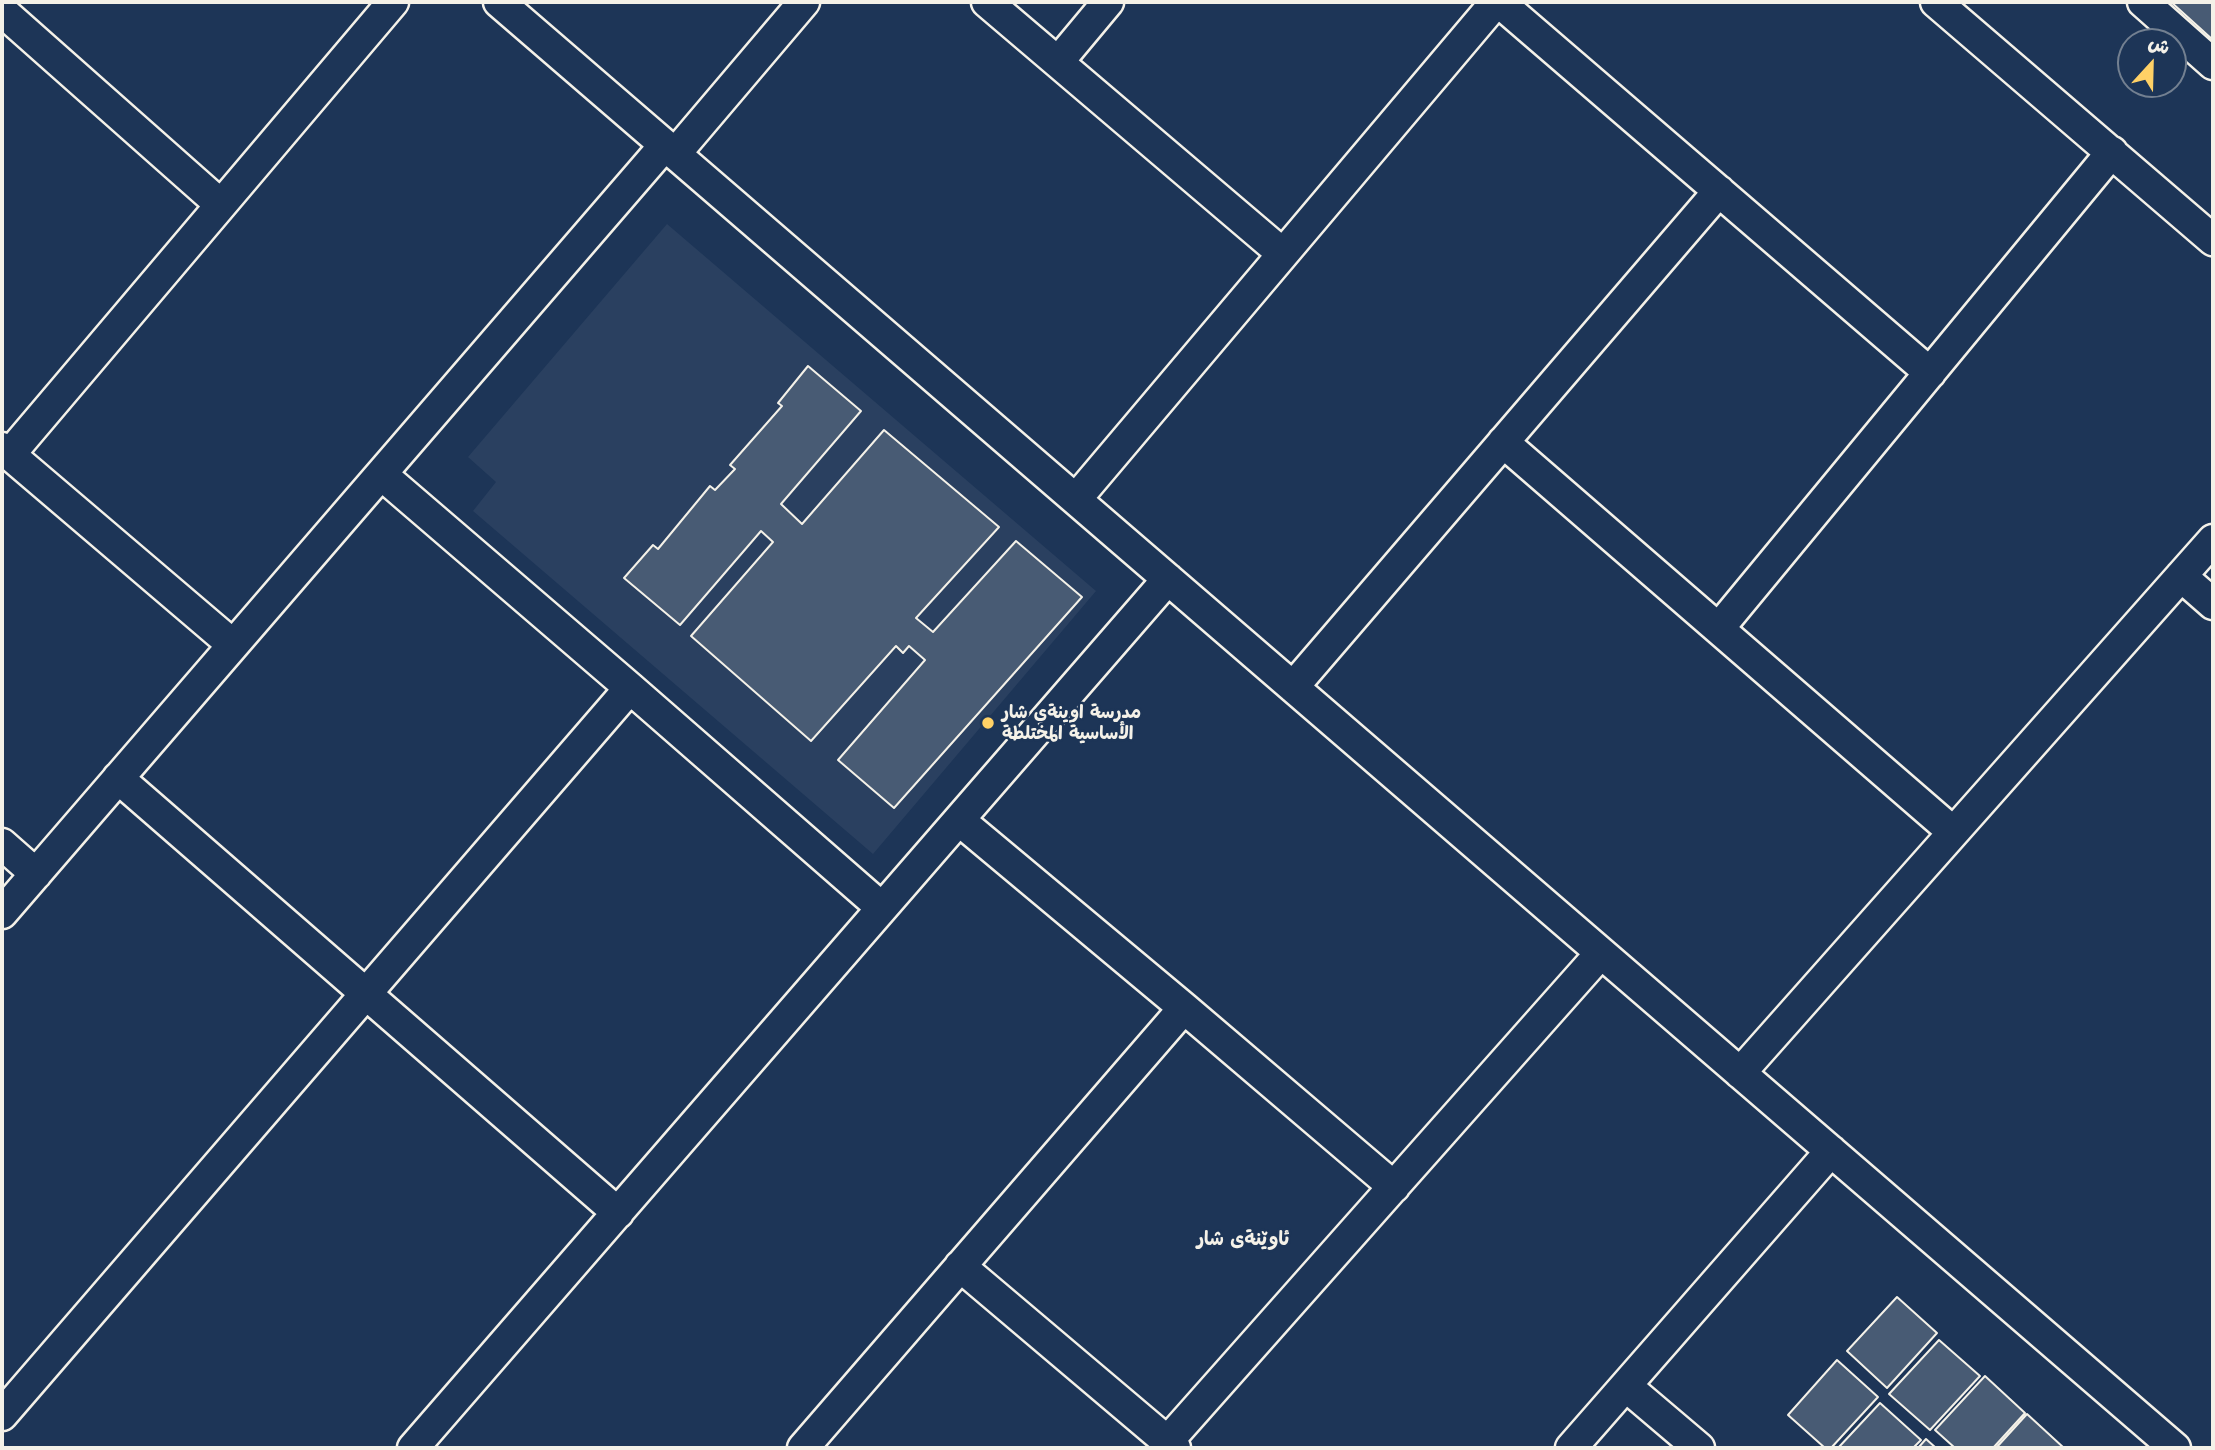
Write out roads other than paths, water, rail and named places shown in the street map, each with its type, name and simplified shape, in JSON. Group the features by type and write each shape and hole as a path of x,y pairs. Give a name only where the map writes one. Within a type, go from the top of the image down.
{"street":[{"path":"233,645 6,451 221,205 393,2"},
{"path":"499,2 2175,1448"},
{"path":"2,914 381,474 804,2"},
{"path":"987,2 1283,254"},
{"path":"1058,62 1108,2"},
{"path":"1076,499 1498,2 1930,373"},
{"path":"1937,2 2213,240"},
{"path":"2143,2 2213,64"},
{"path":"3,16 221,205"},
{"path":"1719,628 2112,152"},
{"path":"1293,687 1719,191"},
{"path":"1503,442 1953,832"},
{"path":"381,474 882,908"},
{"path":"1740,1073 2213,540"},
{"path":"2181,576 2213,604"},
{"path":"413,1448 1168,579"},
{"path":"2,1415 631,688"},
{"path":"118,778 618,1213"},
{"path":"958,820 1394,1186"},
{"path":"2,844 36,874"},
{"path":"960,1266 1171,1445 1394,1186 1601,953"},
{"path":"803,1448 1184,1007"},
{"path":"1571,1448 1831,1152"},
{"path":"1626,1386 1699,1448"}],"place":[{"name":"مدرسة اوينةي شار الأساسية المختلطة","path":"988,723"}],"district":[{"name":"ئاوێنةی شار","path":"1243,1240"}]}
